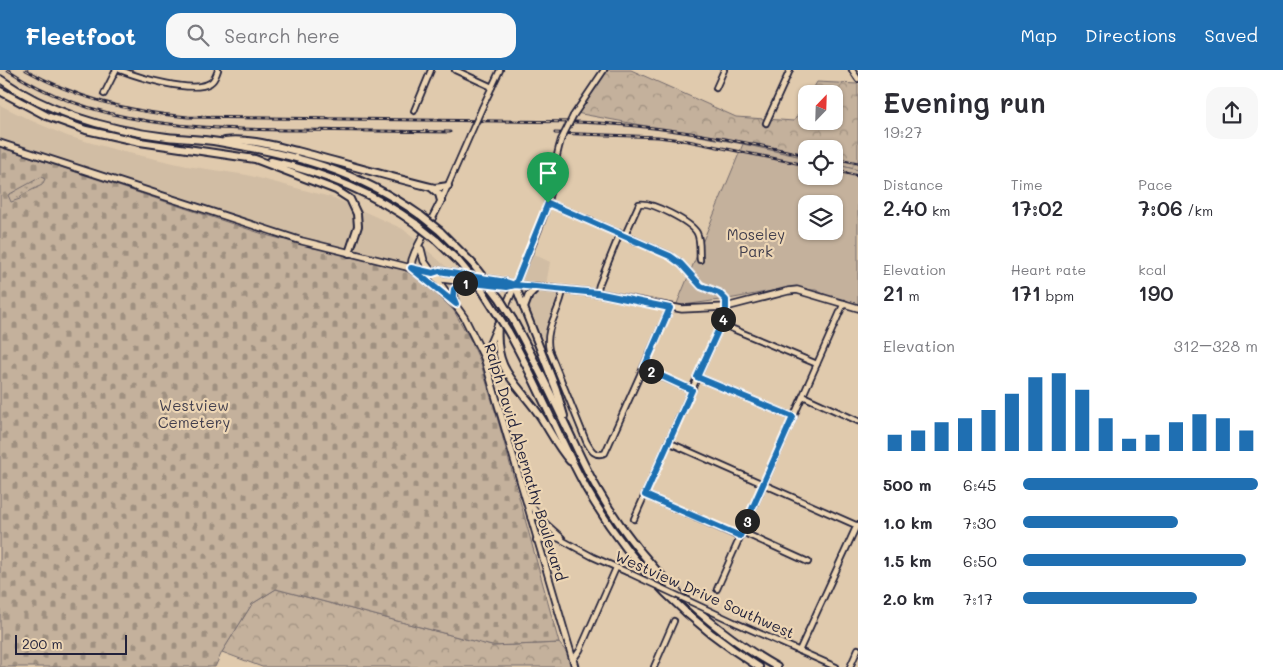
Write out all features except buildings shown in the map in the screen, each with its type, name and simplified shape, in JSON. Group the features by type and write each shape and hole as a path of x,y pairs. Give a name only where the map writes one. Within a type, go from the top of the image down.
{"highway":[{"path":"0,79 39,102 86,120 146,134 217,142 294,157 335,169 385,192 420,215 440,231 472,263 500,299 513,320 599,492 647,559 701,613 744,647 778,667"},
{"path":"0,91 47,116 98,133 140,142 297,167 342,181 383,202 416,224 459,262 482,290 508,331 587,489 627,549 664,592 700,625 759,667"},
{"path":"217,142 234,140 267,144 319,156 431,187 448,186"},
{"path":"255,159 332,188 347,196 356,209 358,226 349,252"},
{"path":"431,187 439,194 441,201"},
{"path":"515,285 556,389 568,429"},
{"path":"524,308 529,295 536,288"},
{"path":"498,325 498,350 507,374 538,413 563,454 575,466"}],"main road":[{"path":"0,143 274,233 433,273 442,278 496,286 507,287 515,285"},
{"path":"411,268 412,260 441,201"},
{"path":"411,268 421,249 423,239"},
{"path":"421,249 424,261 430,265 507,279 515,285"},
{"name":"Ralph David Abernathy Boulevard","path":"424,261 456,304 484,357 536,540 575,667"},
{"path":"411,268 456,304"},
{"path":"433,273 439,271 536,288 597,293 670,308 701,309 726,307 797,290 858,308"},
{"path":"456,304 453,297 454,289 465,282"},
{"path":"484,357 515,285"},
{"path":"496,286 506,294 507,302"},
{"path":"531,518 538,515"}],"street":[{"path":"104,94 116,70"},
{"path":"120,70 159,83 195,86 211,82 218,70"},
{"path":"414,111 431,70"},
{"path":"455,70 492,87"},
{"path":"441,201 500,70"},
{"path":"515,285 548,203 554,165 561,140 573,116 604,70"},
{"path":"716,88 724,70"},
{"path":"766,123 790,70"},
{"path":"852,70 858,79"},
{"path":"548,203 670,256 681,264 701,286 722,295 726,300 721,324 634,519"},
{"path":"597,293 598,285 639,204 649,205 673,215 694,229 699,238 700,260"},
{"path":"564,290 547,336 549,350 589,447 594,453 605,453 670,308"},
{"path":"717,589 844,303"},
{"path":"721,324 817,364"},
{"path":"644,368 692,390"},
{"path":"697,377 793,417"},
{"path":"803,396 858,421"},
{"path":"668,442 857,526 799,650"},
{"path":"645,495 808,562"},
{"name":"Westview Drive Southwest","path":"525,497 538,515 565,541 584,553 836,667"},
{"name":"Westview Drive Southwest","path":"536,540 553,537 565,541"},
{"path":"573,660 580,650 616,568"},
{"path":"654,667 674,621"},
{"path":"850,667 858,649"}],"shaded area":[{"path":"0,105 67,136 120,151 187,166 247,175 334,198 403,229 450,270 454,311 426,283 402,269 314,244 0,141"},
{"path":"531,253 550,262 546,285 562,287 561,295 544,341 521,295 518,283"}],"green space":[{"path":"603,70 631,70 736,117 794,121 798,114 798,130 843,130 843,85 815,85 817,82 858,84 858,170 843,166 843,140 798,140 798,156 576,113"},
{"name":"Moseley Park","path":"743,144 798,156 798,185 843,185 843,166 858,170 858,305 832,298 816,290 782,289 676,306"},
{"name":"Westview Cemetery","path":"0,147 269,236 402,269 426,283 454,311 480,361 559,643 492,646 276,589 252,604 222,652 215,667 0,667"},
{"path":"41,177 45,179 42,185 22,195 20,199 11,202 8,195"},
{"path":"276,589 492,646 559,643 573,660 570,667 262,667 222,652 252,604"}],"railway":[{"path":"8,70 41,89 76,103 111,114 148,121 185,126 223,128 450,132"},
{"path":"26,70 84,96 125,108 166,115 188,117 605,123 692,133 798,153"},
{"path":"555,133 658,137 688,141 798,163"},
{"path":"843,160 858,163"},
{"path":"843,172 858,176"}],"route":[{"path":"548,203 670,256 681,264 701,286 719,293 726,300 726,313 697,377 793,417 740,536 645,495 692,390 644,368 670,308 597,293 465,282 454,289 453,297 456,304 411,268 433,273 439,271 515,285 548,203"}]}
